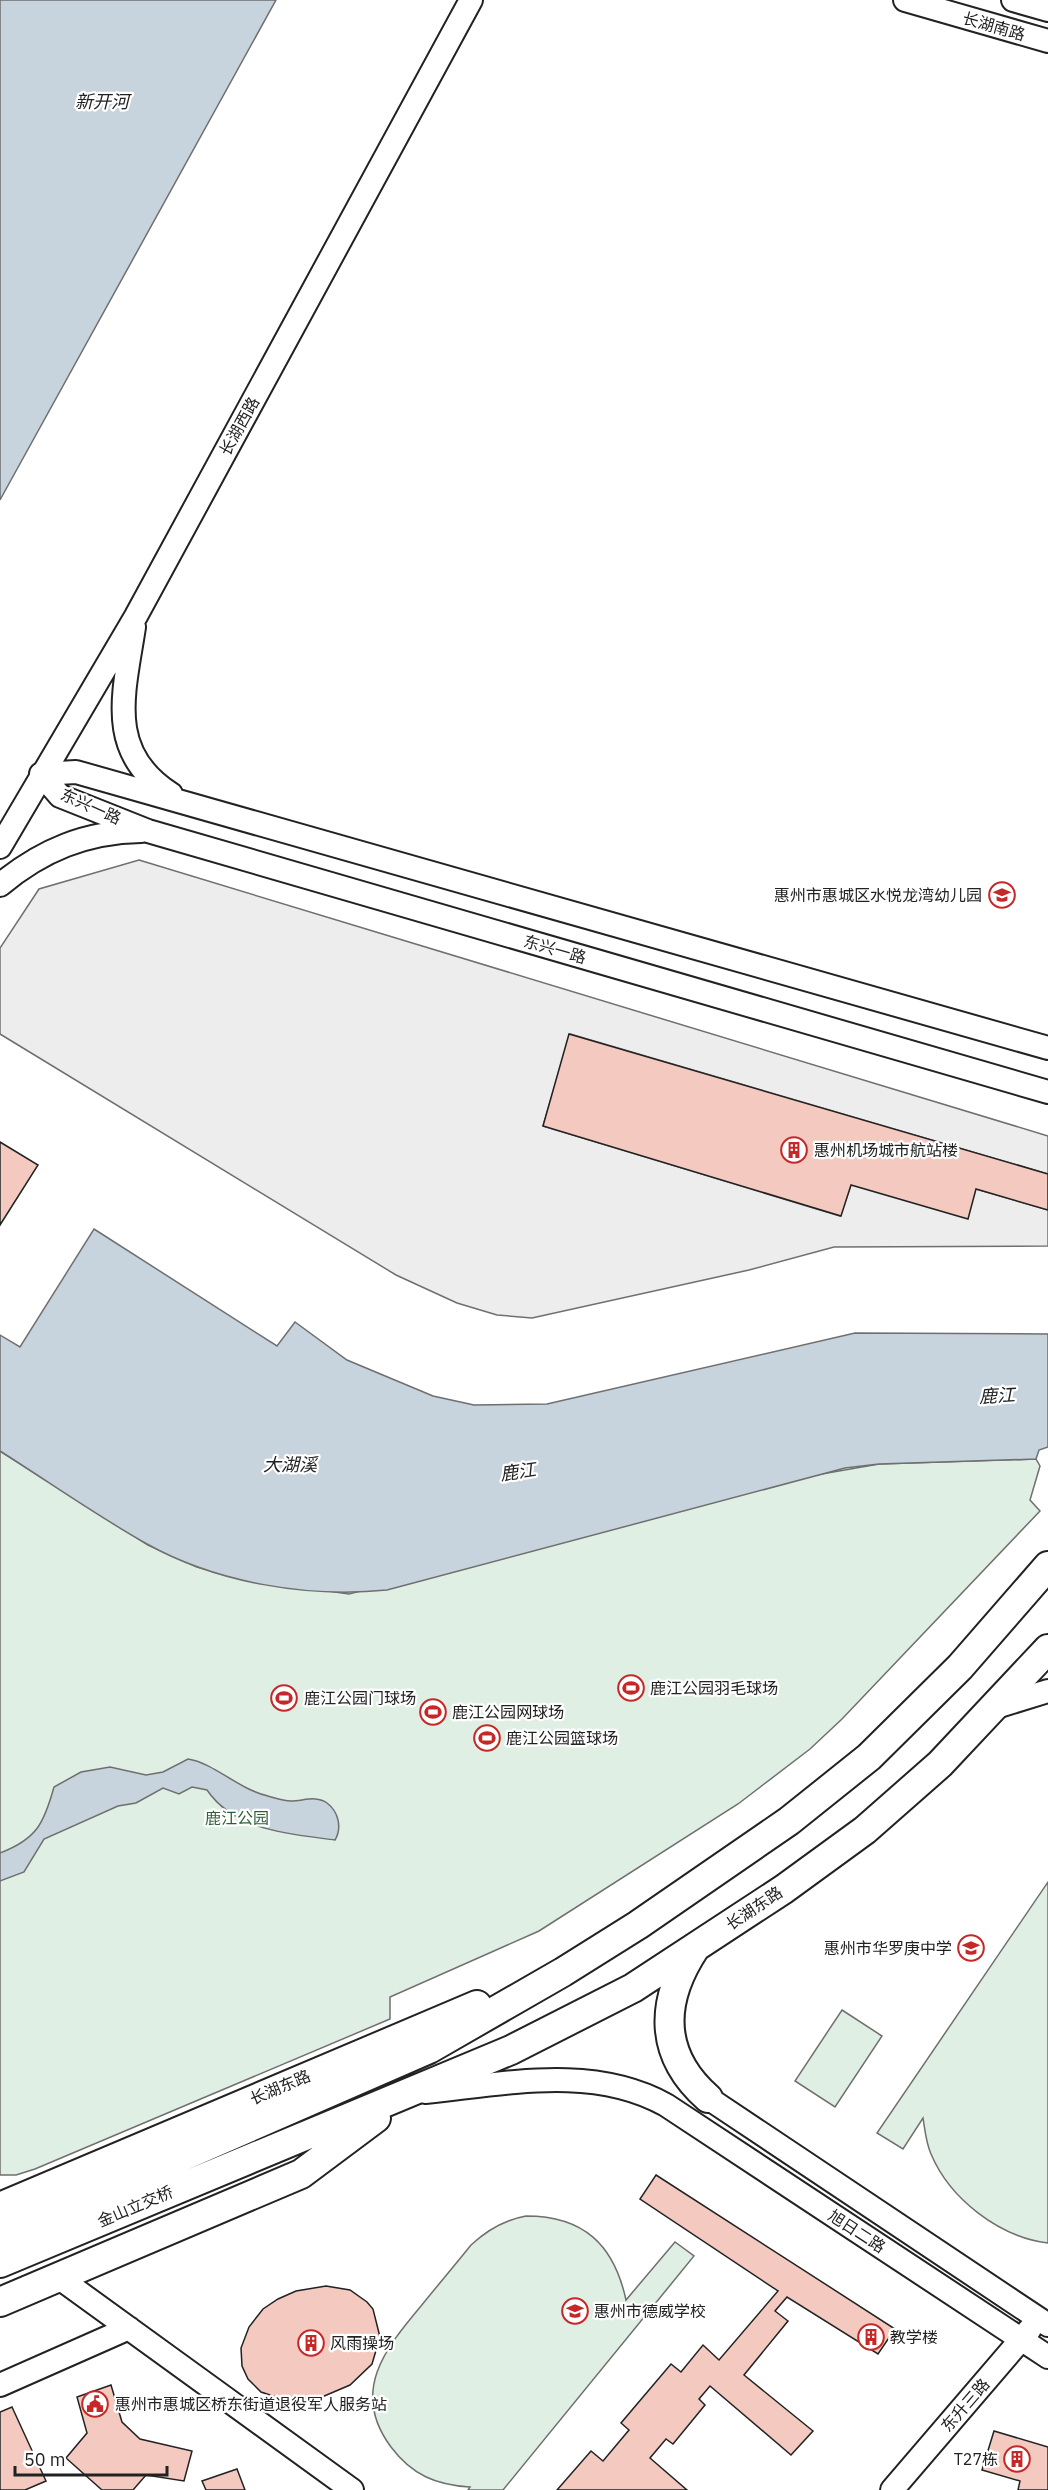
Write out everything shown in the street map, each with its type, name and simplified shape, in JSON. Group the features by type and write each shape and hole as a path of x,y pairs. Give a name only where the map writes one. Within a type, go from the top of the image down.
{"main road":[{"name":"长湖东路","path":"251,2129 429,2049 563,1972 683,1895 789,1821 846,1777 926,1703 1048,1566"},
{"name":"长湖东路","path":"269,2150 408,2094 562,2026 633,1988 799,1878 865,1830 915,1788 996,1707 1048,1649"},
{"path":"696,1946 684,1967 673,1998 668,2030 680,2064 708,2098"},
{"name":"长湖东路","path":"0,2207 418,2028 563,1972"},
{"name":"长湖东路","path":"0,2302 301,2174 408,2094"},
{"name":"金山立交桥","path":"0,2236 251,2129"},
{"name":"金山立交桥","path":"0,2263 269,2150"}],"street":[{"name":"长湖西路","path":"0,847 136,616 471,0"},
{"name":"长湖南路","path":"905,0 1048,41"},
{"name":"长湖南路","path":"1013,0 1048,10"},
{"path":"136,616 123,696 124,732 134,759 153,782 188,804"},
{"name":"东兴一路","path":"41,774 76,772 1048,1048"},
{"name":"东兴一路","path":"41,774 60,796 148,831 1048,1092"},
{"path":"0,885 37,858 64,844 102,834 148,831"},
{"path":"996,1707 1048,1691"},
{"name":"旭日二路","path":"408,2094 574,2080 624,2087 666,2105 1048,2357"},
{"name":"旭日二路","path":"708,2098 1043,2322"},
{"path":"58,2277 352,2490"},
{"name":"东升三路","path":"892,2490 1021,2340 1043,2322"},
{"path":"0,2385 129,2328"}],"green space":[{"name":"鹿江公园","path":"0,1451 148,1545 197,1567 241,1579 349,1594 816,1475 879,1464 1036,1459 1040,1466 1030,1500 1040,1511 842,1719 810,1749 738,1804 539,1931 390,1997 390,2019 35,2169 16,2175 0,2175"},
{"path":"1048,1882 1048,2243 1012,2233 994,2224 963,2200 950,2186 931,2154 923,2118 903,2149 877,2133"},
{"path":"842,2010 882,2036 835,2107 795,2081"},
{"path":"526,2216 564,2221 593,2237 613,2264 626,2300 675,2242 694,2256 503,2490 468,2490 470,2487 446,2484 426,2477 399,2457 379,2427 373,2408 373,2390 377,2372 395,2338 471,2245 496,2226"}],"shaded area":[{"path":"139,860 1048,1136 1048,1174 570,1034 543,1126 840,1216 851,1185 976,1189 1048,1210 1048,1246 834,1247 749,1270 532,1318 497,1315 457,1303 396,1275 0,1034 0,948 39,889"}],"water":[{"name":"新开河","path":"0,0 276,0 0,500"},
{"name":"大湖溪","path":"94,1229 277,1346 295,1322 347,1360 433,1396 474,1405 547,1404 855,1333 1048,1334 1048,1447 1039,1450 1036,1459 879,1464 845,1468 387,1590 326,1592 264,1585 233,1578 174,1558 147,1544 0,1451 0,1335 20,1347"},
{"path":"188,1759 207,1765 257,1793 288,1801 314,1799 327,1803 337,1815 339,1825 335,1840 282,1832 248,1822 219,1804 207,1790 192,1787 179,1794 163,1788 136,1803 118,1806 44,1839 24,1872 0,1881 0,1853 23,1842 37,1828 47,1811 54,1787 81,1772 110,1767 146,1775 163,1772"}],"building":[{"name":"惠州机场城市航站楼","path":"569,1034 1048,1174 1048,1210 976,1189 968,1219 851,1185 841,1216 543,1126"},
{"path":"0,1142 38,1165 0,1225"},
{"name":"教学楼","path":"656,2175 895,2329 878,2354 787,2297 775,2311 788,2321 744,2375 813,2431 791,2455 710,2386 699,2399 705,2405 673,2444 666,2439 650,2458 687,2490 557,2490 591,2451 603,2461 629,2430 621,2423 671,2364 681,2372 703,2345 719,2360 778,2291 640,2199"},
{"name":"风雨操场","path":"326,2286 350,2290 373,2309 380,2337 372,2364 350,2385 322,2397 282,2399 261,2392 248,2379 242,2366 241,2348 249,2327 263,2309 278,2299 296,2291"},
{"path":"111,2385 122,2422 140,2439 192,2451 184,2481 146,2475 133,2490 102,2490 66,2458 87,2433 77,2397"},
{"path":"12,2407 46,2481 25,2490 0,2490 0,2412"},
{"name":"T27栋","path":"994,2431 1048,2447 1048,2490 1018,2490 1020,2481 982,2470"},
{"path":"237,2469 245,2490 206,2490 202,2481"}],"place":[{"name":"惠州市惠城区水悦龙湾幼儿园","path":"1002,895"},
{"name":"惠州机场城市航站楼","path":"794,1150"},
{"name":"鹿江公园羽毛球场","path":"631,1688"},
{"name":"鹿江公园门球场","path":"284,1698"},
{"name":"鹿江公园网球场","path":"433,1712"},
{"name":"鹿江公园篮球场","path":"487,1738"},
{"name":"惠州市华罗庚中学","path":"971,1948"},
{"name":"惠州市德威学校","path":"575,2311"},
{"name":"教学楼","path":"871,2337"},
{"name":"风雨操场","path":"311,2343"},
{"name":"惠州市惠城区桥东街道退役军人服务站","path":"95,2404"},
{"name":"T27栋","path":"1017,2459"}],"water label":[{"name":"鹿江","path":"997,1396"},
{"name":"鹿江","path":"518,1472"}]}
